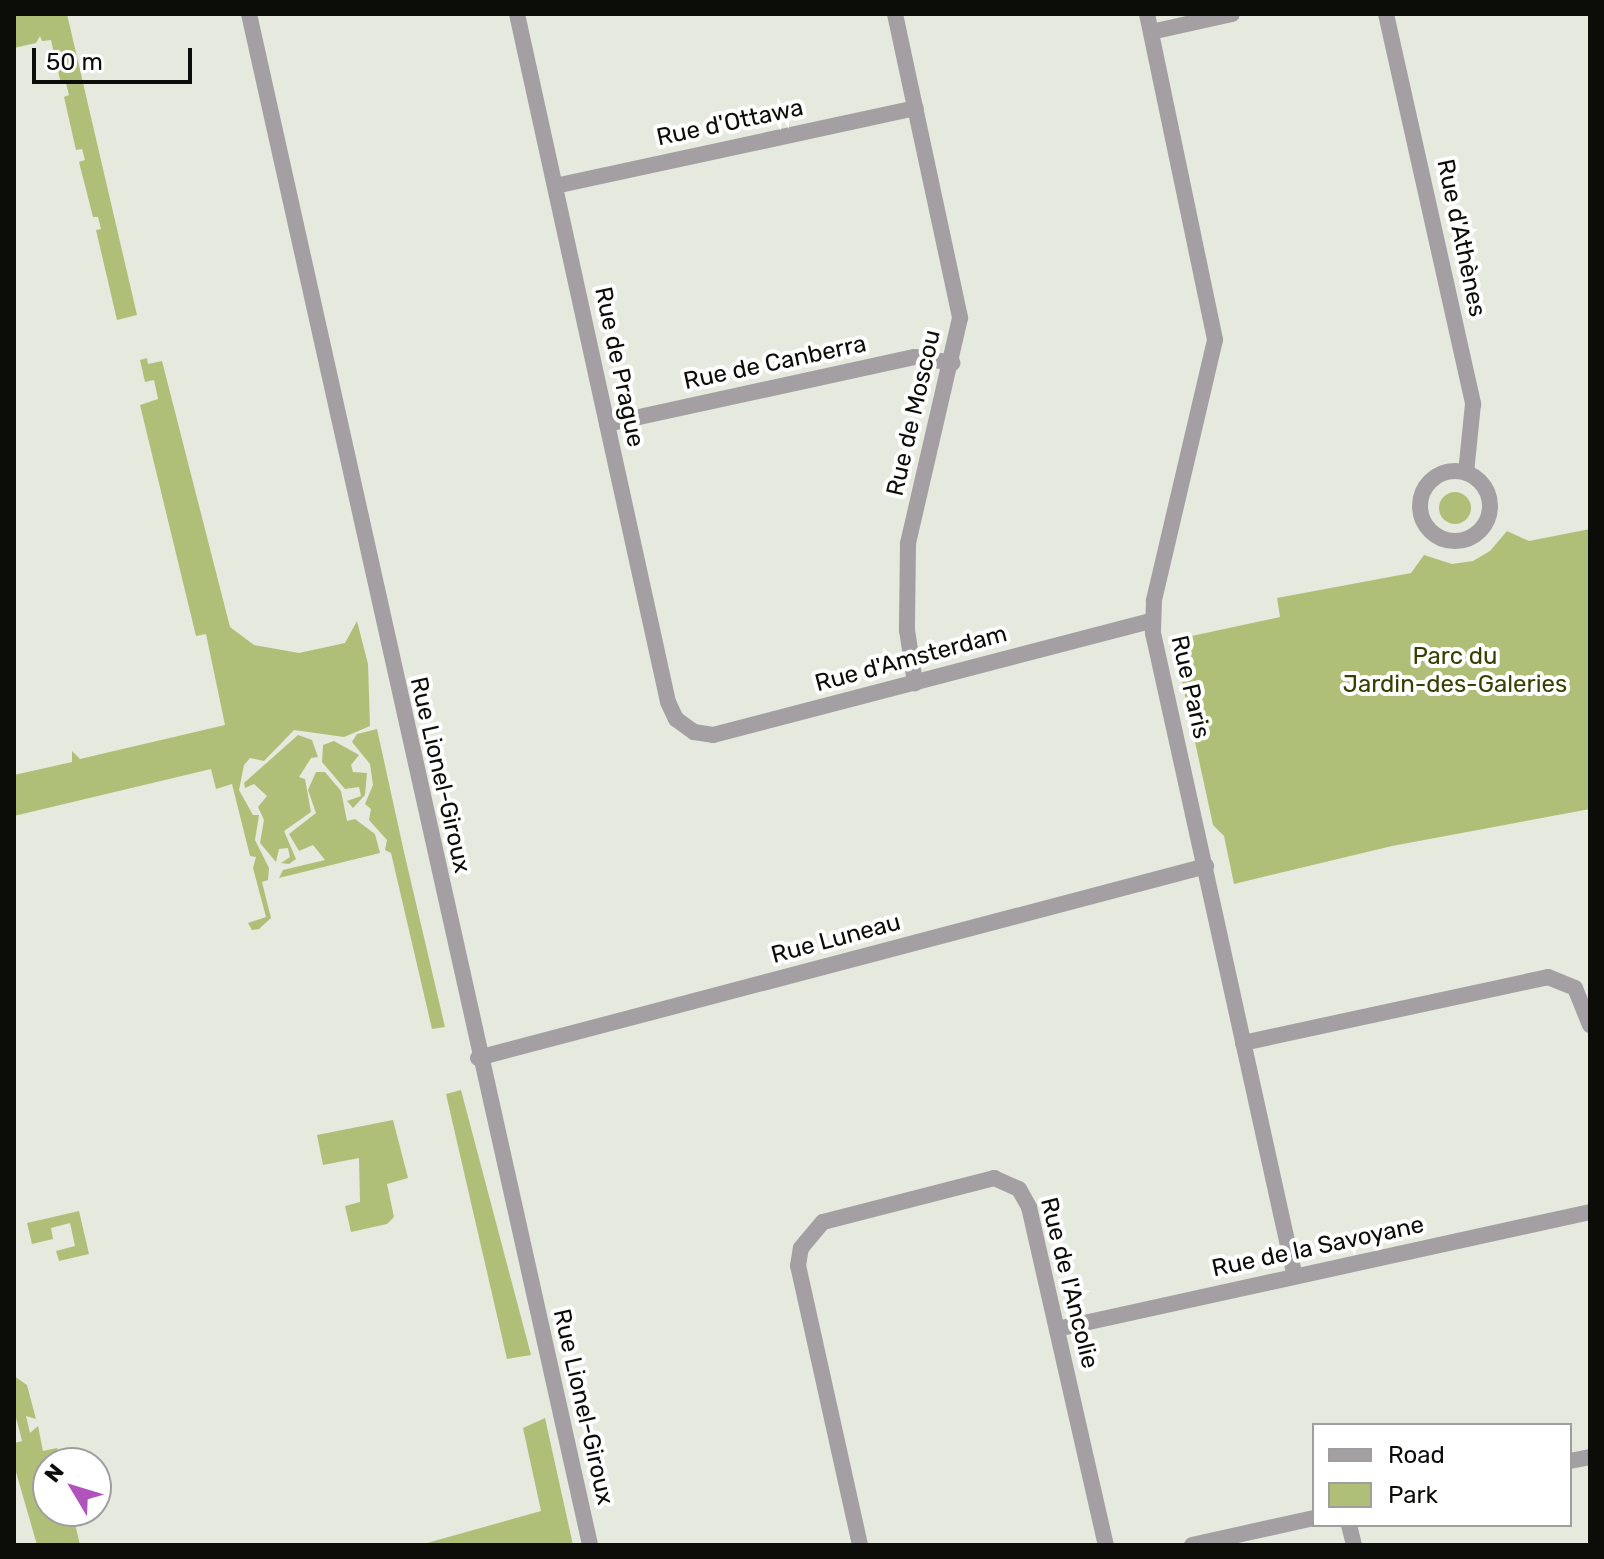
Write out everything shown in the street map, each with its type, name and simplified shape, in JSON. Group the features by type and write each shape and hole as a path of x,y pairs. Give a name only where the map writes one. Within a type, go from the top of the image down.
{"street":[{"name":"Rue Lionel-Giroux","path":"249,14 478,1058 590,1545"},
{"name":"Rue de Prague","path":"517,14 668,702 683,726"},
{"name":"Rue de Moscou","path":"895,14 959,305 953,363 908,544 907,630 915,683"},
{"name":"Rue Paris","path":"1147,14 1215,340 1152,621 1295,1277"},
{"path":"1151,32 1232,14"},
{"name":"Rue d'Athènes","path":"1386,14 1473,404 1466,473"},
{"name":"Rue d'Ottawa","path":"555,186 916,108"},
{"name":"Rue de Canberra","path":"607,424 915,357 953,363"},
{"path":"1443,473 1466,473 1488,494 1489,515 1466,540 1442,540 1424,524 1420,500 1443,473"},
{"name":"Rue d'Amsterdam","path":"683,726 713,735 1152,621"},
{"name":"Rue Luneau","path":"478,1058 1206,866"},
{"path":"1243,1043 1548,977 1575,988 1590,1025"},
{"name":"Rue de l'Ancolie","path":"860,1545 798,1266 801,1248 814,1228 985,1178 1003,1180 1019,1189 1029,1207 1106,1545"},
{"name":"Rue de la Savoyane","path":"1057,1329 1590,1212"},
{"path":"1192,1545 1312,1518"}],"green space":[{"path":"14,14 67,14 137,315 117,320 96,230 101,229 98,217 93,217 79,162 85,160 82,149 76,150 64,97 69,95 66,83 61,84 51,40 42,41 40,36 36,43 14,48"},
{"path":"147,358 148,364 162,361 230,627 254,645 299,653 345,643 357,621 368,664 370,726 344,737 294,730 264,761 250,758 244,765 239,790 253,815 259,815 255,840 269,868 268,880 262,882 271,918 259,929 252,930 248,923 266,917 253,868 256,857 250,856 232,784 216,789 211,769 14,816 14,775 72,762 72,751 80,759 225,725 206,634 196,636 140,405 158,399 154,380 145,382 140,360"},
{"path":"1455,492 1466,497 1471,508 1466,519 1455,524 1444,519 1439,508 1444,497"},
{"name":"Parc du Jardin-des-Galeries","path":"1590,529 1590,809 1392,846 1234,884 1224,836 1213,825 1173,640 1280,617 1277,598 1411,573 1424,555 1452,564 1473,561 1490,551 1507,531 1529,541"},
{"path":"377,729 445,1027 432,1029 391,853 385,850 387,840 369,820 371,809 365,804 373,785 370,764 352,742 357,734"},
{"path":"298,735 312,740 318,757 311,758 299,777 305,779 311,812 284,831 296,859 289,864 281,863 290,857 288,848 279,849 276,862 260,843 264,820 258,807 267,796 254,784 245,788 244,783"},
{"path":"334,741 359,755 351,765 353,772 367,773 365,795 353,808 347,801 361,796 359,787 345,789 322,762 323,745"},
{"path":"316,772 325,772 341,791 347,821 355,819 375,834 380,853 279,878 283,870 325,860 313,845 299,851 289,834 316,813 308,790"},
{"path":"461,1090 531,1355 507,1359 446,1094"},
{"path":"393,1120 408,1178 387,1184 394,1217 387,1224 351,1232 345,1206 360,1202 359,1158 323,1165 317,1135"},
{"path":"79,1211 89,1254 59,1261 56,1251 75,1246 70,1223 51,1228 53,1239 32,1244 27,1223"},
{"path":"14,1376 27,1385 36,1419 26,1416 30,1433 38,1426 42,1447 32,1447 32,1527 76,1527 80,1545 37,1545 14,1465 14,1443 22,1441 14,1410"},
{"path":"545,1418 573,1545 420,1545 541,1511 523,1428"}]}
